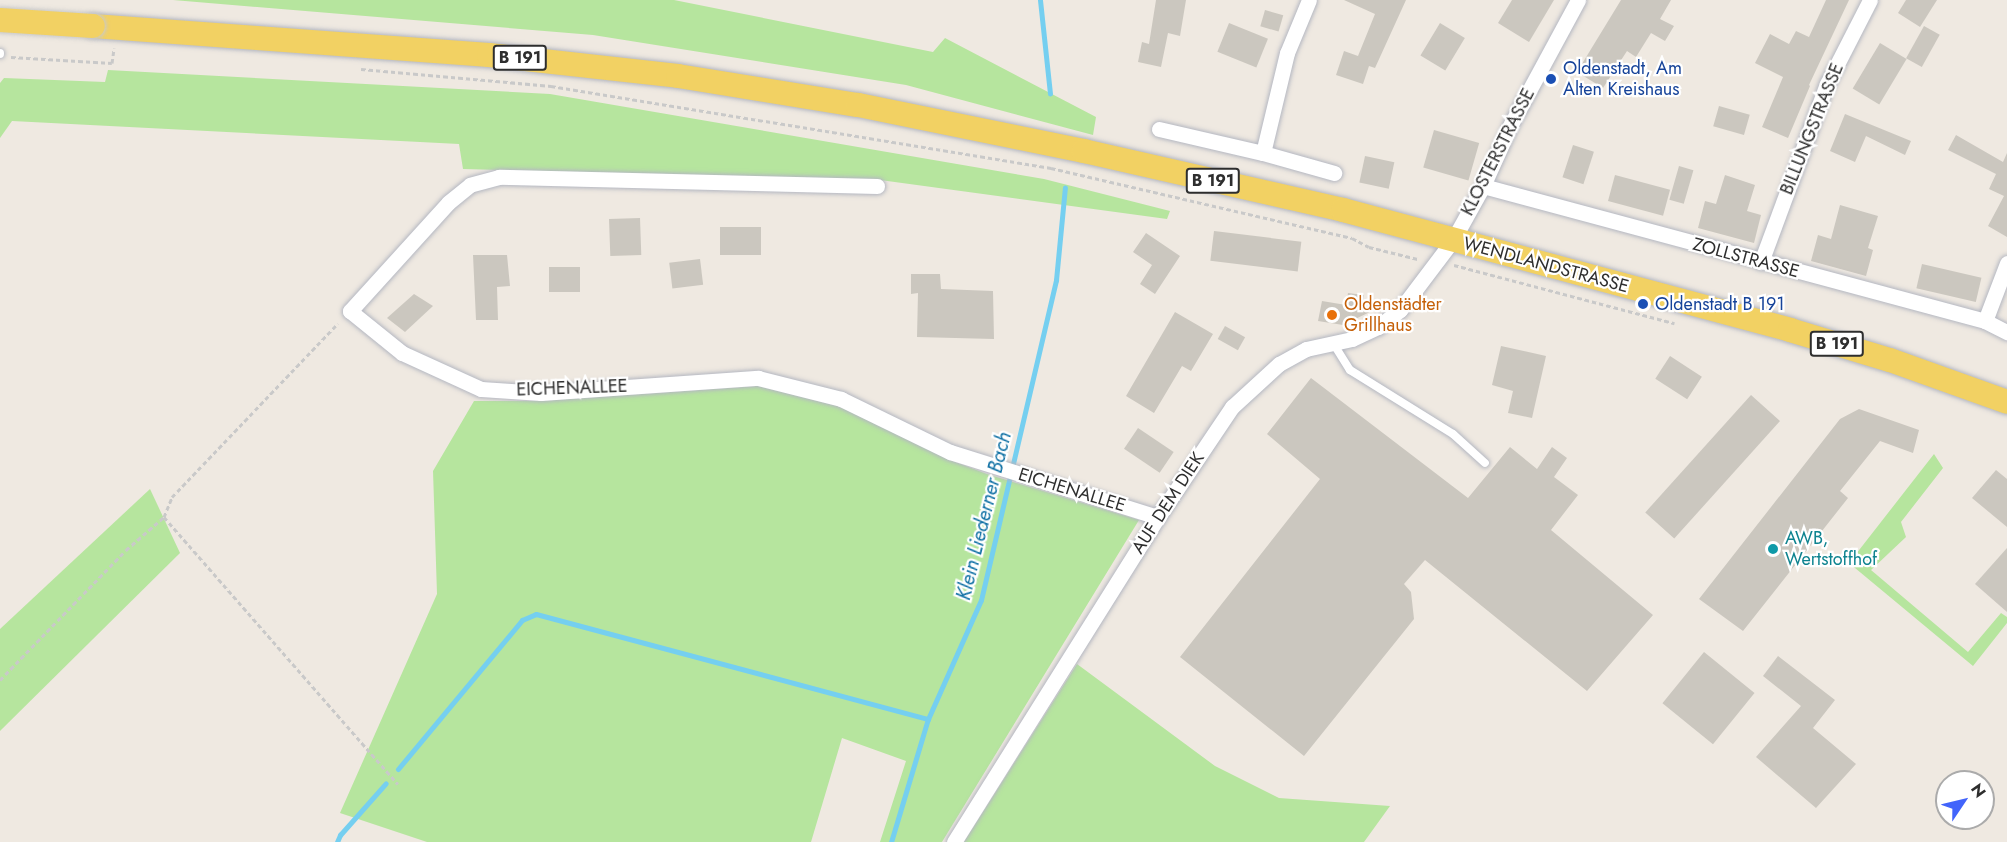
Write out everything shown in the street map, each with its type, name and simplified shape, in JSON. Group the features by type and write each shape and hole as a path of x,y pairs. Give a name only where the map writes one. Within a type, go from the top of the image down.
{"main road":[{"name":"B 191","path":"0,20 98,36"},
{"name":"WENDLANDSTRASSE","path":"98,36 489,55 678,76 858,105 1084,151 1343,210 1790,330 1890,360 2005,401"}],"street":[{"path":"1263,153 1287,53 1309,0"},
{"name":"KLOSTERSTRASSE","path":"1453,240 1483,186 1511,124 1578,0"},
{"name":"BILLUNGSTRASSE","path":"1761,262 1827,84 1870,0"},
{"path":"1159,129 1263,153 1334,173"},
{"path":"350,311 448,203 470,185 499,177 877,186"},
{"name":"ZOLLSTRASSE","path":"1483,186 1985,321 2007,332"},
{"name":"AUF DEM DIEK","path":"954,842 1158,517 1233,407 1256,383 1279,364 1306,349 1352,339 1400,310 1453,240"},
{"path":"1985,321 2007,263"},
{"name":"EICHENALLEE","path":"350,311 402,353 480,388 541,393 758,378 841,399 950,452 1158,517"}],"lane":[{"path":"1333,343 1350,370 1436,423 1485,463"}],"path":[{"path":"98,36 114,46 126,48"},
{"path":"0,55 112,63 114,46"},
{"path":"350,68 551,86 1051,168 1352,238 1369,247 1435,263 1459,266 1684,325"},
{"path":"0,680 126,550 164,517 172,496 350,311"},
{"path":"164,517 398,784"}],"green space":[{"path":"173,0 674,0 933,52 945,38 1096,117 1093,135 906,85 593,35"},
{"path":"108,70 550,94 1044,179 1170,211 1167,219 880,180 463,169 459,144 12,121 0,138 0,83 4,78 105,82"},
{"path":"758,386 841,407 950,460 987,474 1139,520 942,842 880,842 906,761 842,738 811,842 427,842 340,813 437,594 433,471 474,401 539,401"},
{"path":"1934,454 1943,468 1901,522 1906,537 1871,570 1968,652 2001,613 2007,617 2007,623 1973,666 1849,563"},
{"path":"150,489 180,553 0,731 0,629"},
{"path":"1077,664 1215,766 1279,798 1390,806 1364,842 964,842"}],"building":[{"path":"1156,0 1186,0 1180,36 1168,33 1161,67 1138,62 1142,42 1149,44"},
{"path":"1344,0 1406,0 1375,68 1369,66 1363,84 1336,75 1344,51 1358,56 1375,14"},
{"path":"1512,0 1554,0 1529,42 1498,23"},
{"path":"1621,0 1671,0 1660,19 1674,26 1665,41 1651,33 1636,57 1627,51 1603,88 1577,72"},
{"path":"1826,0 1849,0 1809,85 1788,138 1762,127 1783,77 1755,63 1770,34 1789,44 1796,31 1809,37"},
{"path":"1906,0 1937,0 1920,27 1898,13"},
{"path":"1265,10 1283,15 1279,32 1260,26"},
{"path":"1229,23 1268,39 1256,67 1217,52"},
{"path":"1440,23 1465,38 1445,71 1420,56"},
{"path":"1924,26 1940,35 1922,67 1906,58"},
{"path":"1880,43 1907,59 1879,104 1853,88"},
{"path":"1719,106 1750,115 1744,135 1713,126"},
{"path":"1845,114 1911,141 1905,155 1866,136 1855,162 1830,151"},
{"path":"1434,130 1479,143 1468,180 1423,167"},
{"path":"1956,135 2003,162 2007,153 2007,237 1988,226 2004,196 1989,189 1996,174 1948,150"},
{"path":"1573,145 1594,152 1583,184 1562,177"},
{"path":"1365,156 1394,162 1389,189 1359,182"},
{"path":"1679,166 1693,170 1684,204 1669,200"},
{"path":"1615,175 1670,190 1663,216 1608,201"},
{"path":"1725,175 1755,185 1747,211 1761,215 1754,243 1698,228 1705,201 1716,204"},
{"path":"1840,205 1878,216 1868,248 1873,250 1866,276 1811,261 1818,235 1831,239"},
{"path":"640,218 641,255 610,256 609,219"},
{"path":"720,227 761,227 761,255 720,255"},
{"path":"1214,231 1301,242 1298,272 1210,261"},
{"path":"1146,233 1180,256 1155,294 1140,284 1152,265 1133,252"},
{"path":"473,255 507,255 510,286 497,287 498,320 476,320"},
{"path":"700,259 703,285 672,289 669,263"},
{"path":"1922,264 1981,278 1976,302 1916,288"},
{"path":"549,267 580,267 580,292 549,292"},
{"path":"911,274 940,274 941,289 993,291 994,339 917,337 918,293 911,294"},
{"path":"1348,293 1364,295 1362,308 1374,310 1343,325 1318,321 1322,301 1346,305"},
{"path":"414,294 433,306 405,332 387,318"},
{"path":"1175,312 1213,334 1191,371 1182,366 1154,413 1126,396"},
{"path":"1225,326 1245,337 1238,350 1218,339"},
{"path":"1501,346 1546,356 1532,418 1508,413 1513,391 1492,385"},
{"path":"1670,356 1702,377 1687,399 1655,379"},
{"path":"1311,378 1468,498 1510,447 1537,469 1552,447 1567,458 1554,477 1578,495 1551,530 1653,615 1587,691 1425,560 1404,584 1411,592 1414,619 1304,756 1180,657 1320,479 1267,434"},
{"path":"1751,395 1780,421 1674,539 1645,512"},
{"name":"AWB, Wertstoffhof","path":"1859,409 1919,430 1913,453 1880,441 1840,491 1848,498 1743,631 1699,599 1840,419"},
{"path":"1138,428 1174,452 1160,473 1124,449"},
{"path":"1996,470 2007,479 2007,527 1972,498"},
{"path":"2007,548 2007,612 1975,584"},
{"path":"1704,652 1755,693 1713,744 1662,703"},
{"path":"1778,656 1835,700 1813,728 1856,764 1816,808 1756,757 1801,706 1763,676"}],"waterway":[{"name":"Klein Liederner Bach","path":"1040,0 1050,93"},
{"name":"Klein Liederner Bach","path":"891,842 928,719 981,600 1056,280 1065,187"},
{"path":"398,769 522,620 536,614 928,719"},
{"path":"337,842 340,835 386,783"}],"place":[{"name":"Oldenstadt, Am Alten Kreishaus","path":"1551,79"},
{"name":"Oldenstadt B 191","path":"1643,304"},
{"name":"Oldenstädter Grillhaus","path":"1332,315"},
{"name":"AWB, Wertstoffhof","path":"1773,549"}]}
